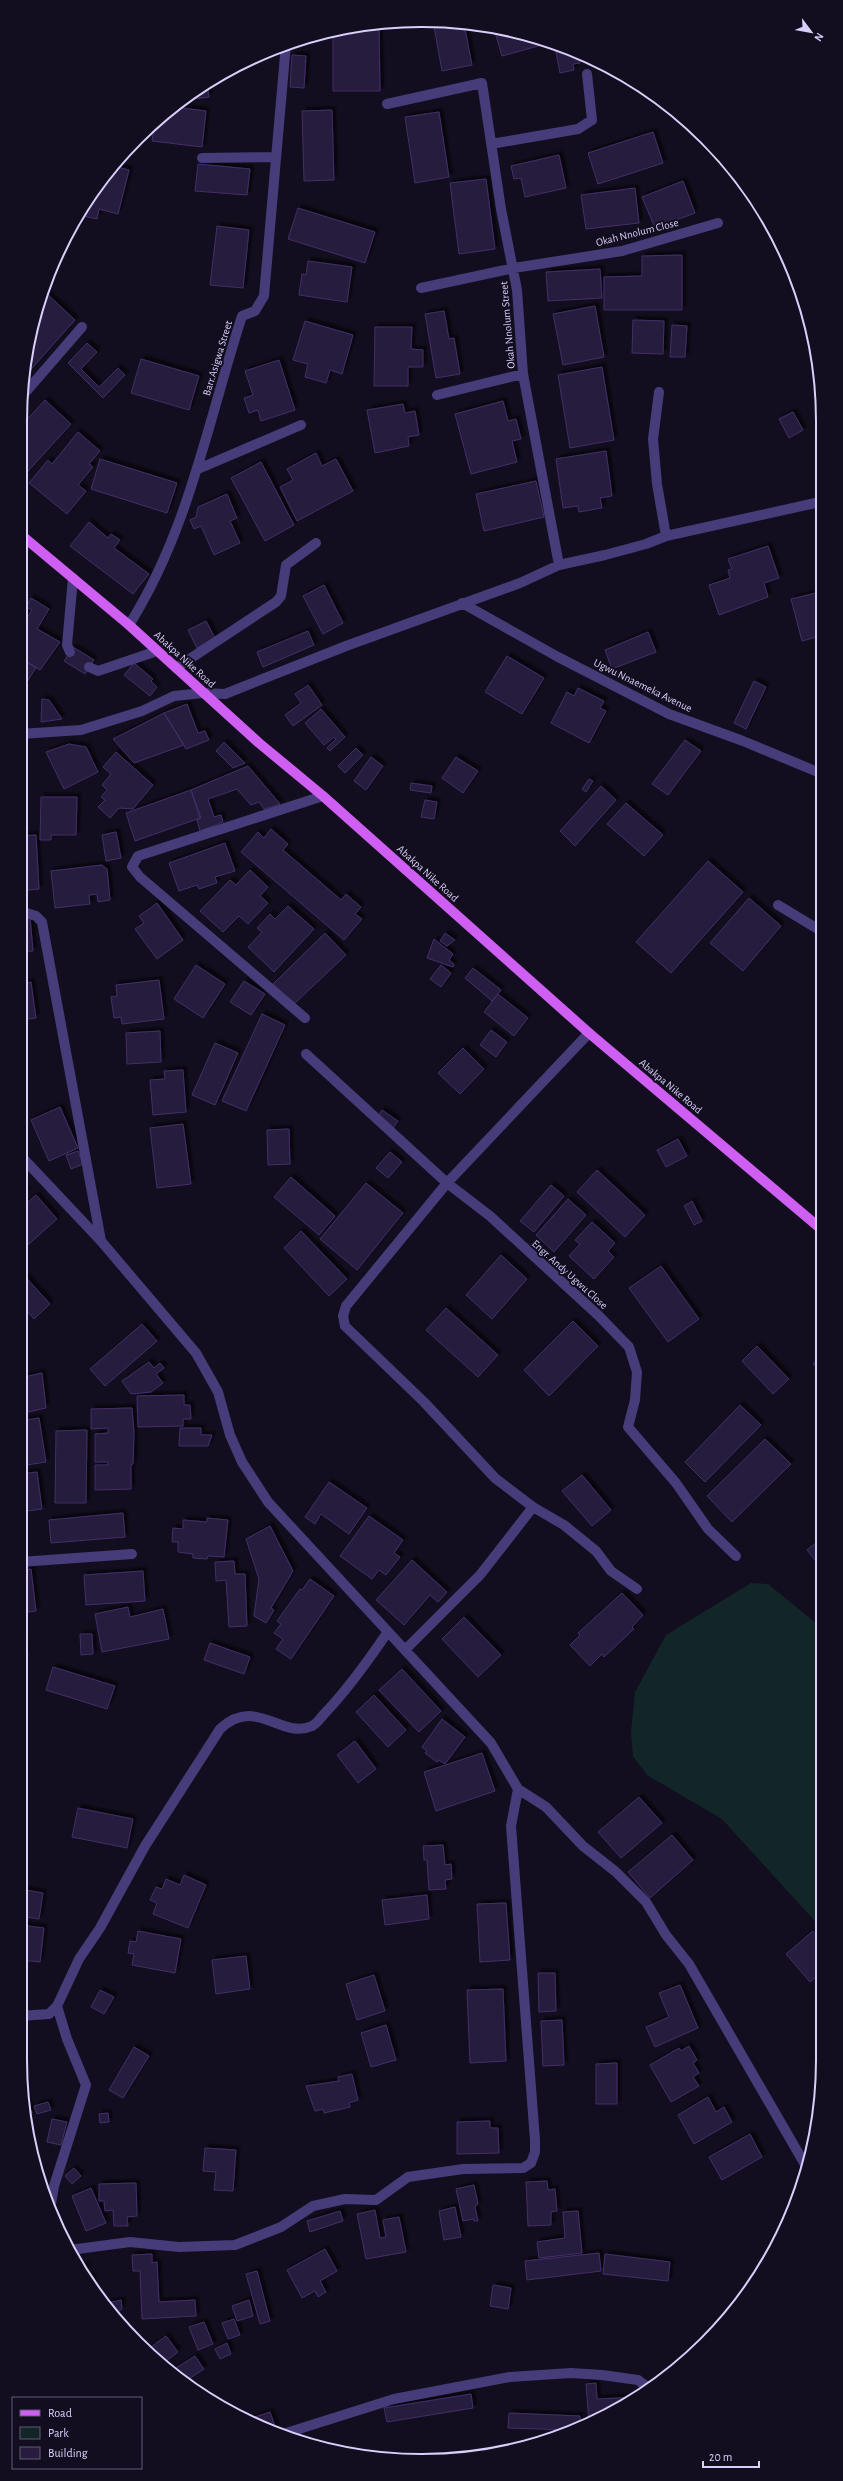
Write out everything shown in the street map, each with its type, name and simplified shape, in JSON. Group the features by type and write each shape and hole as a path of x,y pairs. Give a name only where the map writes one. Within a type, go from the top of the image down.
{"main road":[{"name":"Abakpa Nike Road","path":"27,540 129,625 259,743 323,796 589,1033 816,1225"}],"street":[{"name":"Barr.Asigwa Street","path":"129,625 150,593 198,469 224,372 242,316 255,311 264,296 285,52"},
{"path":"491,144 578,129 592,120 587,74"},
{"name":"Okah Nnolum Street","path":"387,104 482,83 501,209 514,268 523,374 559,565"},
{"path":"202,158 276,158"},
{"name":"Okah Nnolum Close","path":"421,288 514,268 622,251 718,223"},
{"path":"29,389 82,327"},
{"path":"437,395 523,374"},
{"path":"659,392 653,439 658,490 666,536"},
{"path":"198,469 300,425"},
{"path":"27,734 81,730 142,711 174,696 203,693 225,694 462,603 520,583 559,565 605,556 646,544 666,536 816,503"},
{"path":"176,668 276,602 281,596 286,565 316,543"},
{"path":"70,652 67,645 73,578"},
{"name":"Ugwu Nnaemeka Avenue","path":"462,603 558,657 669,714 743,741 816,771"},
{"path":"89,667 98,671 158,651"},
{"path":"305,1018 140,877 132,866 138,856 323,796"},
{"path":"778,905 816,928"},
{"path":"27,913 36,916 42,922 101,1241"},
{"path":"589,1033 447,1183 346,1306 343,1316 345,1326 424,1402 495,1478 533,1506 564,1525 596,1551 611,1571 637,1589"},
{"name":"Engr. Andy Ugwu Close","path":"306,1054 447,1183 490,1216 599,1316 630,1348 637,1372 635,1400 628,1427 676,1483 708,1529 736,1556"},
{"path":"27,1162 101,1241 196,1353 218,1392 230,1435 242,1462 268,1502 387,1633 405,1650 490,1743 518,1789 546,1807 583,1846 616,1872 646,1902 666,1935 689,1964 803,2161"},
{"path":"405,1650 480,1575 533,1506"},
{"path":"27,1562 132,1554"},
{"path":"27,2016 49,2014 57,2006 79,1959 100,1928 145,1846 220,1729 231,1719 246,1715 299,1728 313,1726 342,1696 387,1633"},
{"path":"76,2249 130,2242 179,2246 235,2244 281,2227 313,2206 345,2199 376,2200 408,2177 463,2169 523,2168 531,2163 535,2152 535,2140 511,1826 518,1789"},
{"path":"52,2197 54,2186 86,2085 67,2040 57,2006"},
{"path":"291,2431 394,2398 510,2377 571,2373 602,2375 638,2380 645,2385"}],"green space":[{"path":"751,1583 768,1584 816,1623 816,1922 722,1819 647,1775 633,1756 631,1732 635,1692 666,1635"}],"building":[{"path":"434,27 465,29 472,65 442,71"},
{"path":"379,29 380,91 333,91 333,37"},
{"path":"496,35 524,40 540,45 502,56"},
{"path":"556,51 580,61 580,63 573,64 574,70 560,73"},
{"path":"292,55 306,56 304,88 290,87"},
{"path":"208,90 209,97 194,99"},
{"path":"182,108 206,111 202,147 152,141 153,133"},
{"path":"332,110 334,180 304,181 302,111"},
{"path":"439,112 449,177 415,183 405,117"},
{"path":"653,132 663,163 598,184 588,153"},
{"path":"559,155 566,188 525,197 521,178 514,179 511,166"},
{"path":"198,164 250,169 247,195 195,191"},
{"path":"120,168 129,170 118,214 99,209 97,219 85,216 93,202"},
{"path":"486,179 495,249 459,254 450,183"},
{"path":"683,181 695,213 655,228 642,197"},
{"path":"635,188 639,223 586,229 581,195"},
{"path":"298,208 375,232 365,263 288,239"},
{"path":"217,226 249,230 243,288 210,285"},
{"path":"682,255 682,310 604,310 604,277 642,276 642,256"},
{"path":"308,261 352,267 347,302 299,295 302,274 306,275"},
{"path":"600,269 602,298 548,301 546,272"},
{"path":"48,295 75,320 30,371 40,319"},
{"path":"595,306 604,357 563,365 553,314"},
{"path":"444,311 449,339 454,338 460,374 436,378 425,314"},
{"path":"633,320 664,321 663,354 632,353"},
{"path":"305,321 353,335 342,374 330,370 326,383 305,377 308,364 293,360"},
{"path":"672,325 687,326 685,357 670,357"},
{"path":"375,327 412,327 411,349 423,350 423,367 408,367 408,386 374,386"},
{"path":"87,343 97,352 81,369 99,387 118,368 125,375 103,398 68,363"},
{"path":"141,359 199,376 189,410 131,393"},
{"path":"279,360 295,410 261,421 258,410 249,413 244,398 253,395 245,371"},
{"path":"602,367 614,440 570,448 558,375"},
{"path":"45,400 71,424 27,472 27,422 27,419"},
{"path":"503,401 508,421 516,419 521,439 512,441 517,462 471,474 455,414"},
{"path":"403,404 405,413 415,411 419,435 408,437 409,446 375,453 367,410"},
{"path":"793,412 803,430 789,438 779,419"},
{"path":"78,432 100,451 89,464 93,467 78,485 86,491 67,514 29,483 48,460 52,464"},
{"path":"606,451 612,496 600,498 602,508 579,512 578,506 563,508 556,459"},
{"path":"316,453 322,466 336,459 353,491 297,521 280,487 293,480 287,469"},
{"path":"100,459 177,483 167,513 91,489"},
{"path":"261,462 294,525 265,541 231,478"},
{"path":"536,481 544,517 484,531 476,494"},
{"path":"227,494 237,518 230,521 240,543 214,555 201,526 194,529 190,520 196,517 198,507"},
{"path":"89,522 108,538 111,534 120,540 114,548 149,574 133,594 70,546"},
{"path":"768,546 779,578 764,583 768,597 719,615 709,585 730,578 728,570 732,569 728,559"},
{"path":"324,585 343,623 323,634 303,596"},
{"path":"816,593 816,637 802,641 791,599"},
{"path":"31,598 49,609 37,629 60,642 40,670 27,662 27,618 32,610 27,608"},
{"path":"206,621 215,638 197,648 188,630"},
{"path":"308,631 314,645 263,667 257,652"},
{"path":"648,632 656,652 612,669 605,650"},
{"path":"73,647 94,660 85,674 64,661"},
{"path":"507,656 544,678 522,714 485,692"},
{"path":"27,662 36,668 27,682"},
{"path":"134,663 153,679 151,681 157,687 150,696 124,675"},
{"path":"754,681 766,687 746,729 734,723"},
{"path":"308,685 322,705 293,726 285,715 301,703 295,694"},
{"path":"578,688 604,701 600,708 606,711 589,743 551,723 567,692 574,696"},
{"path":"42,699 49,700 62,719 41,722"},
{"path":"187,704 198,733 205,731 209,740 186,749 164,713"},
{"path":"321,709 345,737 330,751 327,748 336,739 334,737 324,745 305,723"},
{"path":"164,713 184,745 134,763 113,739"},
{"path":"685,740 701,751 668,795 652,784"},
{"path":"224,742 245,763 233,768 216,751"},
{"path":"69,744 86,747 98,772 64,789 46,752"},
{"path":"356,748 363,755 345,773 338,766"},
{"path":"116,752 153,785 133,809 119,808 110,818 98,807 105,800 101,797 107,790 102,785 111,774 103,767"},
{"path":"371,757 383,766 366,790 354,781"},
{"path":"456,757 478,771 463,793 442,778"},
{"path":"248,766 280,804 264,809 259,802 251,805 237,789 208,799 214,817 221,815 223,822 200,831 197,820 201,818 191,790"},
{"path":"589,779 593,781 586,792 582,789"},
{"path":"411,783 432,786 431,793 410,790"},
{"path":"601,786 616,800 575,846 560,831"},
{"path":"191,790 200,818 135,841 126,813"},
{"path":"41,797 77,797 76,835 51,835 51,840 40,840"},
{"path":"425,800 437,802 434,819 421,817"},
{"path":"626,803 663,835 644,856 607,824"},
{"path":"271,829 288,844 283,850 341,900 346,894 361,907 355,914 362,919 344,940 241,852 258,832 264,838"},
{"path":"116,832 121,858 106,861 102,835"},
{"path":"36,835 39,889 27,890 27,836"},
{"path":"225,843 235,871 215,877 217,883 199,889 197,885 179,891 169,863"},
{"path":"708,861 743,892 671,973 636,942"},
{"path":"102,865 107,869 110,900 98,902 97,894 89,895 90,904 55,908 51,871"},
{"path":"250,870 268,887 260,896 268,903 248,924 239,916 223,932 200,911 230,880 236,885"},
{"path":"749,898 781,926 743,971 710,943"},
{"path":"157,903 183,940 157,959 135,929 144,923 139,916"},
{"path":"288,906 314,929 274,972 248,947 262,932 257,928 270,914 275,919"},
{"path":"27,916 30,916 33,951 27,951"},
{"path":"325,933 346,955 293,1005 273,984"},
{"path":"445,933 455,940 447,946 440,941"},
{"path":"434,939 453,954 449,960 454,964 453,967 427,958"},
{"path":"196,965 225,984 203,1018 174,999"},
{"path":"441,965 451,973 441,987 430,979"},
{"path":"473,968 501,990 492,1001 465,978"},
{"path":"159,980 164,1019 122,1024 121,1017 114,1018 111,997 117,996 116,985"},
{"path":"244,981 265,994 251,1015 230,1002"},
{"path":"31,982 36,1018 27,1019 27,983"},
{"path":"498,994 528,1018 514,1036 484,1012"},
{"path":"262,1014 285,1025 246,1111 222,1101"},
{"path":"491,1030 507,1042 496,1057 480,1045"},
{"path":"160,1031 161,1062 127,1064 126,1033"},
{"path":"215,1043 238,1053 215,1105 192,1095"},
{"path":"463,1048 484,1069 460,1094 438,1073"},
{"path":"183,1070 186,1112 153,1115 150,1080 165,1079 164,1071"},
{"path":"60,1107 78,1148 49,1161 31,1120"},
{"path":"382,1110 398,1121 393,1128 377,1118"},
{"path":"183,1124 191,1184 157,1188 150,1128"},
{"path":"289,1129 290,1164 268,1165 267,1130"},
{"path":"678,1139 687,1156 666,1167 657,1150"},
{"path":"78,1151 83,1164 71,1169 66,1155"},
{"path":"390,1152 402,1162 388,1178 376,1168"},
{"path":"597,1170 645,1215 625,1237 577,1192"},
{"path":"291,1177 335,1216 319,1235 274,1197"},
{"path":"366,1183 403,1213 357,1270 320,1239"},
{"path":"551,1185 564,1196 534,1232 520,1221"},
{"path":"36,1195 57,1219 27,1246 27,1203"},
{"path":"568,1199 586,1215 554,1252 536,1235"},
{"path":"692,1201 702,1221 694,1225 684,1206"},
{"path":"592,1222 615,1243 608,1251 614,1257 594,1279 569,1256 580,1244 575,1240"},
{"path":"301,1231 347,1279 329,1296 284,1248"},
{"path":"501,1255 527,1279 492,1319 466,1295"},
{"path":"661,1266 699,1319 668,1342 629,1288"},
{"path":"27,1279 50,1304 34,1319 27,1311"},
{"path":"446,1308 498,1355 478,1377 426,1330"},
{"path":"573,1321 598,1346 549,1396 524,1370"},
{"path":"142,1324 157,1341 105,1386 90,1369"},
{"path":"757,1346 789,1379 773,1394 742,1361"},
{"path":"149,1362 154,1368 160,1363 164,1368 156,1374 163,1383 151,1392 131,1394 122,1381"},
{"path":"42,1373 46,1408 27,1412 27,1376"},
{"path":"184,1395 184,1405 190,1405 191,1419 183,1419 183,1426 138,1427 137,1396"},
{"path":"740,1405 761,1425 705,1482 685,1462"},
{"path":"132,1408 134,1433 133,1464 131,1465 131,1489 95,1490 95,1465 108,1465 108,1462 95,1462 95,1434 108,1433 108,1428 91,1429 91,1409"},
{"path":"39,1418 46,1462 27,1465 27,1420"},
{"path":"180,1428 201,1428 201,1435 212,1435 208,1446 179,1446"},
{"path":"87,1430 86,1503 55,1503 56,1431"},
{"path":"765,1439 791,1464 732,1522 707,1496"},
{"path":"37,1472 42,1509 27,1511 27,1473"},
{"path":"582,1475 611,1510 592,1526 562,1491"},
{"path":"329,1482 367,1508 349,1534 321,1514 315,1524 305,1517"},
{"path":"123,1513 125,1537 51,1543 49,1520"},
{"path":"369,1516 403,1540 394,1553 400,1557 386,1575 379,1570 372,1579 340,1556"},
{"path":"207,1518 228,1520 224,1557 208,1556 207,1559 193,1558 193,1554 178,1552 178,1542 172,1542 173,1528 183,1529 183,1520 207,1522"},
{"path":"270,1526 293,1571 271,1608 274,1610 266,1623 254,1616 259,1579 246,1539"},
{"path":"816,1543 816,1561 807,1550"},
{"path":"412,1560 447,1592 438,1602 430,1595 404,1625 376,1600"},
{"path":"234,1561 235,1574 245,1574 247,1626 229,1627 226,1580 216,1581 215,1562"},
{"path":"31,1569 36,1611 27,1612 27,1570"},
{"path":"143,1571 145,1601 86,1605 84,1575"},
{"path":"310,1579 334,1596 291,1659 276,1649 283,1639 274,1633 281,1624 277,1621 300,1589 302,1590"},
{"path":"622,1593 643,1615 632,1627 634,1629 604,1657 602,1654 590,1666 570,1645 580,1635 578,1633"},
{"path":"128,1607 130,1617 163,1609 169,1639 102,1652 95,1614"},
{"path":"464,1617 501,1655 478,1677 442,1639"},
{"path":"80,1634 92,1634 93,1654 81,1655"},
{"path":"210,1643 250,1657 244,1674 204,1660"},
{"path":"53,1667 115,1686 107,1709 46,1690"},
{"path":"402,1669 441,1711 419,1732 379,1690"},
{"path":"374,1695 406,1730 388,1747 356,1712"},
{"path":"442,1719 465,1737 445,1764 439,1760 437,1762 425,1753 427,1751 422,1747"},
{"path":"355,1741 376,1769 358,1783 337,1755"},
{"path":"482,1753 495,1791 436,1811 424,1772"},
{"path":"639,1797 662,1823 621,1858 598,1832"},
{"path":"78,1808 133,1819 127,1848 72,1837"},
{"path":"672,1835 693,1860 650,1898 628,1872"},
{"path":"443,1845 445,1865 451,1864 452,1879 445,1880 446,1889 429,1890 427,1860 424,1860 423,1846"},
{"path":"184,1875 206,1885 188,1928 153,1914 157,1903 150,1900 156,1887 162,1889 166,1879 180,1885"},
{"path":"27,1890 43,1893 39,1919 27,1917"},
{"path":"427,1895 429,1919 385,1925 382,1900"},
{"path":"506,1903 510,1960 480,1962 477,1904"},
{"path":"27,1926 44,1928 40,1962 27,1961"},
{"path":"138,1931 181,1939 175,1973 132,1965 134,1954 128,1953 130,1941 136,1942"},
{"path":"813,1931 816,1934 816,1977 810,1982 786,1954"},
{"path":"246,1956 250,1989 216,1994 212,1960"},
{"path":"538,1973 555,1973 556,2011 539,2012"},
{"path":"374,1975 385,2011 357,2020 346,1984"},
{"path":"680,1985 698,2028 655,2047 646,2027 669,2017 659,1993"},
{"path":"503,1989 506,2061 470,2063 467,1990"},
{"path":"100,1990 114,1997 104,2014 91,2007"},
{"path":"562,2020 564,2065 543,2066 541,2021"},
{"path":"386,2025 396,2060 371,2067 361,2033"},
{"path":"689,2046 697,2060 693,2063 699,2073 693,2077 699,2086 671,2102 650,2065 679,2048 681,2051"},
{"path":"134,2047 149,2056 123,2098 109,2090"},
{"path":"617,2063 617,2104 596,2104 596,2064"},
{"path":"352,2074 358,2100 349,2103 350,2107 324,2113 323,2109 315,2111 306,2086 339,2081 338,2077"},
{"path":"708,2097 716,2112 724,2107 732,2122 694,2144 678,2115"},
{"path":"48,2102 51,2110 37,2114 34,2106"},
{"path":"108,2113 109,2122 100,2123 99,2114"},
{"path":"52,2119 67,2122 61,2145 47,2142"},
{"path":"490,2121 490,2128 498,2128 499,2153 457,2154 457,2122"},
{"path":"750,2134 762,2157 722,2180 709,2157"},
{"path":"205,2148 236,2150 233,2191 214,2190 216,2172 203,2171"},
{"path":"74,2168 81,2176 72,2184 65,2176"},
{"path":"547,2181 548,2190 555,2189 557,2211 551,2212 551,2225 528,2226 526,2182"},
{"path":"136,2183 137,2216 127,2217 128,2226 114,2226 113,2210 105,2211 104,2201 99,2201 99,2184"},
{"path":"474,2185 478,2204 475,2207 478,2221 474,2221 473,2219 463,2221 456,2189"},
{"path":"91,2188 106,2223 86,2231 72,2196"},
{"path":"455,2207 461,2237 444,2240 439,2211"},
{"path":"375,2210 380,2238 386,2237 383,2220 399,2217 406,2252 366,2259 357,2214"},
{"path":"340,2211 343,2221 310,2232 307,2221"},
{"path":"578,2211 582,2253 539,2258 537,2242 565,2238 563,2212"},
{"path":"325,2249 337,2271 320,2281 326,2292 318,2297 315,2291 302,2298 287,2270"},
{"path":"599,2253 601,2271 527,2280 525,2261"},
{"path":"152,2254 152,2263 157,2262 159,2302 195,2300 196,2316 142,2319 140,2271 133,2271 132,2255"},
{"path":"605,2254 670,2262 668,2281 603,2274"},
{"path":"257,2271 270,2321 260,2324 246,2274"},
{"path":"493,2285 511,2288 508,2309 490,2306"},
{"path":"121,2300 122,2309 118,2312 111,2302"},
{"path":"249,2300 253,2316 237,2321 232,2306"},
{"path":"234,2319 240,2335 228,2339 222,2323"},
{"path":"204,2322 213,2344 198,2350 189,2327"},
{"path":"166,2336 178,2352 167,2361 152,2347"},
{"path":"227,2343 231,2354 220,2359 215,2349"},
{"path":"195,2356 204,2369 189,2378 176,2368"},
{"path":"596,2383 597,2399 625,2398 588,2416 586,2384"},
{"path":"471,2394 473,2408 387,2422 384,2408"},
{"path":"270,2412 275,2425 271,2424 255,2417"},
{"path":"509,2413 580,2416 580,2420 557,2430 508,2428"}]}
